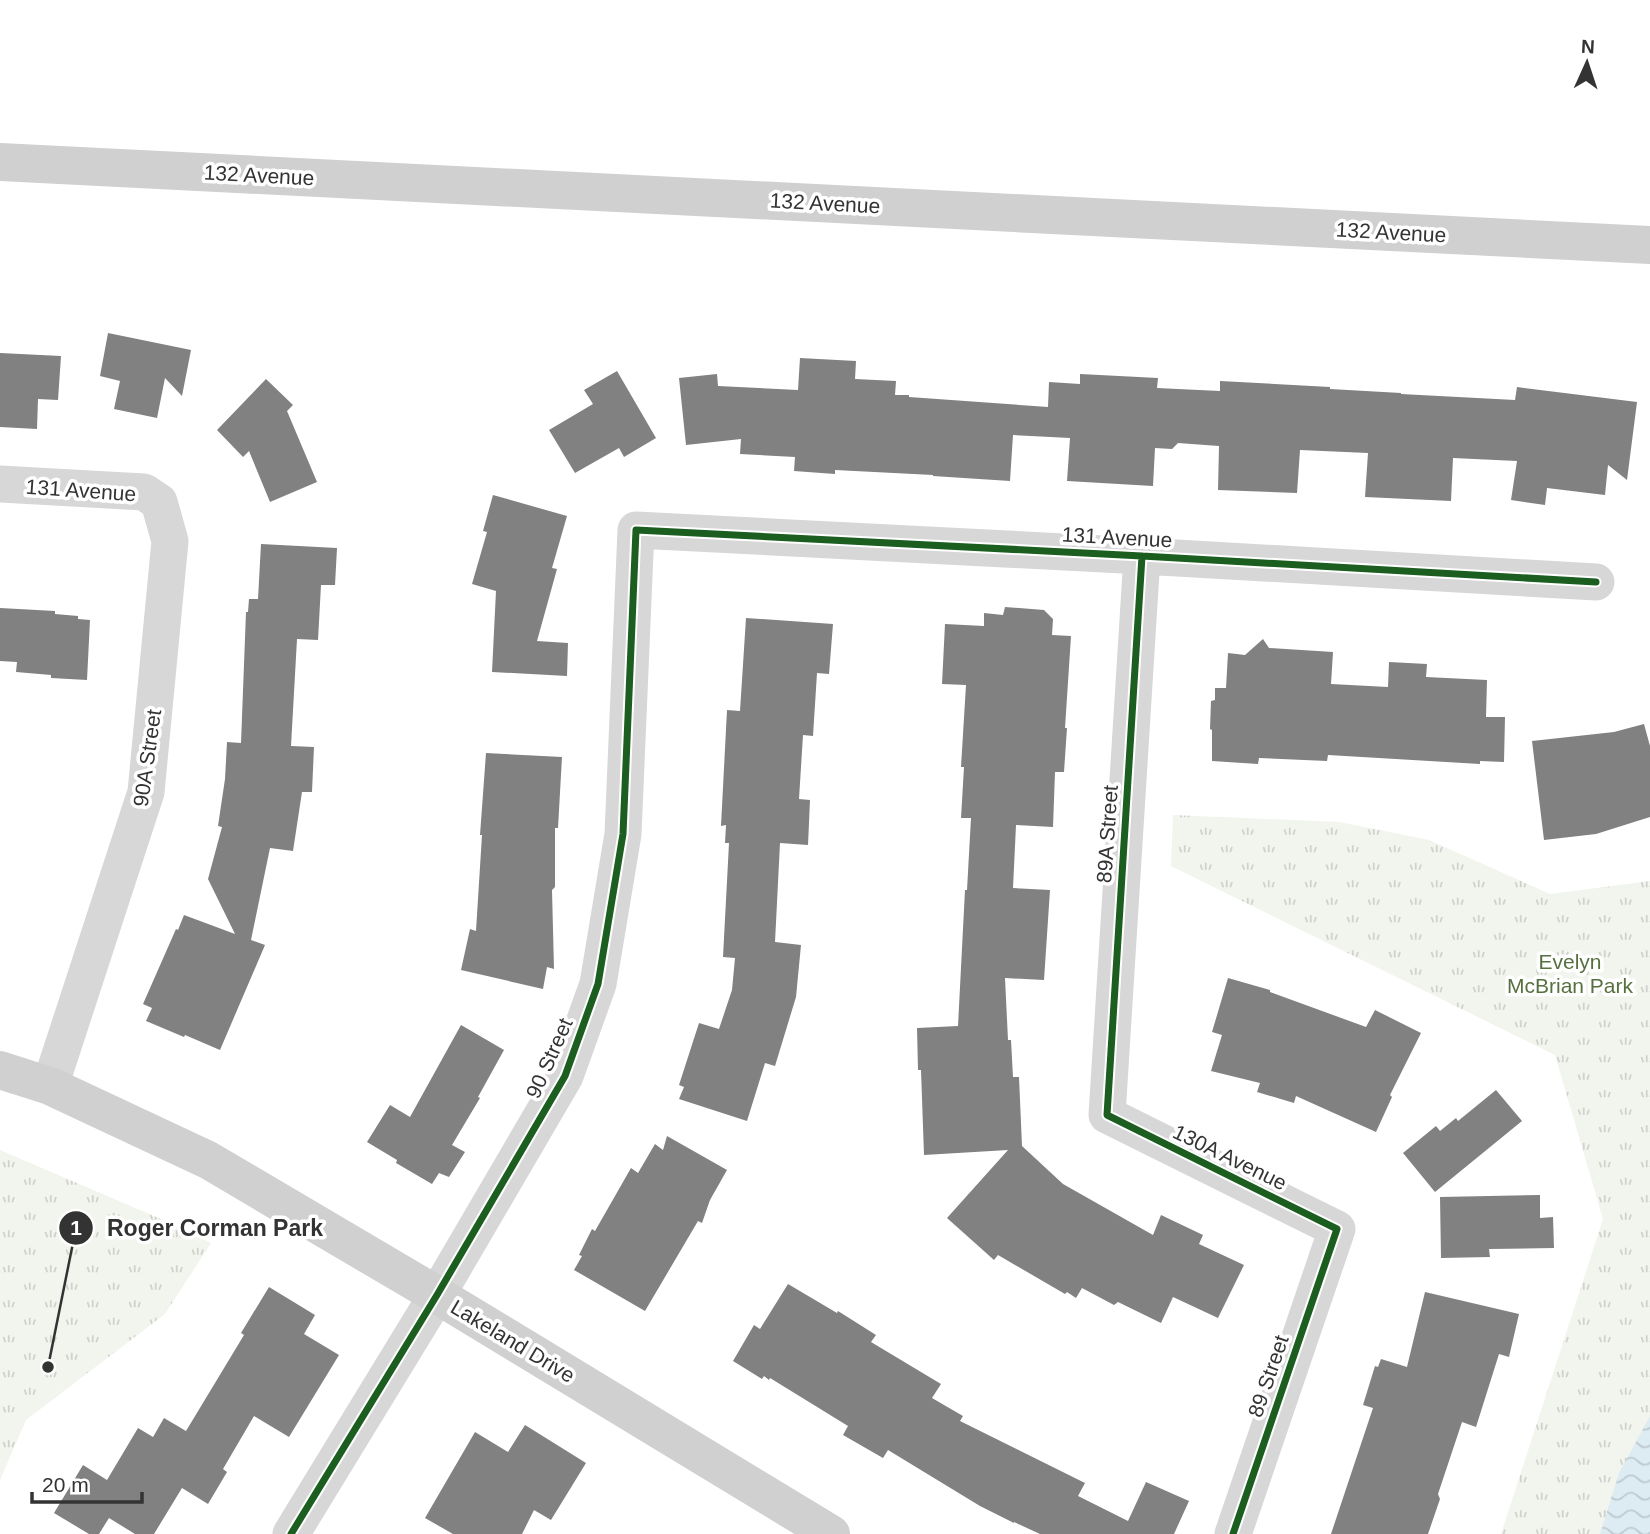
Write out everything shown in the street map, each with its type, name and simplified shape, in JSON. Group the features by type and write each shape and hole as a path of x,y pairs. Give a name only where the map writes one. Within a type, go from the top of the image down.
{"main road":[{"name":"132 Avenue","path":"0,162 1650,245"},
{"name":"Lakeland Drive","path":"0,1070 50,1086 208,1160 437,1295 831,1534"}],"street":[{"name":"131 Avenue","path":"0,484 144,492 159,502"},
{"name":"90A Street","path":"50,1086 146,792 170,541 159,502"},
{"name":"131 Avenue","path":"636,530 1595,582"},
{"name":"90 Street","path":"291,1534 437,1295 565,1076 598,984 622,834 636,530"},
{"name":"89A Street","path":"1107,1115 1142,556"},
{"name":"130A Avenue","path":"1107,1115 1337,1229"},
{"name":"89 Street","path":"1233,1534 1337,1229"}],"green space":[{"name":"Evelyn McBrian Park","path":"1173,815 1339,822 1429,840 1550,894 1650,881 1650,1534 1501,1534 1603,1219 1555,1055 1171,866"},
{"path":"0,1150 211,1243 165,1314 26,1420 0,1480"}],"water":[{"path":"1650,1416 1650,1534 1600,1534 1619,1473"}],"building":[{"path":"108,333 191,350 182,396 165,378 157,418 114,409 120,381 100,376"},
{"path":"0,353 61,356 58,400 38,399 37,429 0,427"},
{"path":"800,358 856,361 855,379 896,381 895,395 1048,407 1049,382 1080,384 1080,374 1158,378 1157,388 1220,391 1220,381 1515,400 1517,387 1637,402 1627,480 1608,465 1605,495 1547,488 1545,505 1511,500 1517,461 1453,458 1451,501 1365,497 1368,453 1300,450 1297,493 1218,490 1219,446 1178,443 1172,449 1155,448 1153,486 1067,481 1070,438 1013,435 1010,481 835,470 835,474 794,471 795,457 740,454 741,439 686,445 679,378 717,374 718,386 798,390"},
{"path":"617,371 656,438 624,457 619,448 575,473 549,430 593,404 584,390"},
{"path":"266,379 293,405 287,411 317,482 270,502 249,451 243,457 217,430"},
{"path":"493,495 567,516 552,568 557,569 537,641 568,643 567,676 492,672 496,591 472,584 487,532 483,531"},
{"path":"261,544 337,548 335,585 321,585 318,640 297,639 291,746 314,747 312,792 302,792 293,851 270,848 251,940 265,945 220,1050 146,1021 152,1008 143,1004 184,915 235,934 208,879 222,827 218,826 227,742 241,743 246,612 249,599 258,599"},
{"path":"1005,607 1044,610 1053,619 1052,635 1071,636 1064,772 1055,772 1053,827 1016,825 1013,888 1050,890 1044,980 1005,978 1013,1077 1019,1077 1022,1146 1063,1184 1153,1235 1161,1215 1203,1235 1199,1244 1244,1265 1218,1318 1173,1297 1161,1323 1118,1302 1114,1305 1082,1288 1076,1298 1067,1292 1065,1294 998,1255 994,1260 947,1218 1008,1150 924,1155 917,1028 958,1026 971,818 961,818 966,685 942,684 945,624 984,626 984,613 1003,615"},
{"path":"0,608 55,611 55,614 90,620 87,680 16,672 17,662 0,661"},
{"path":"746,618 833,624 829,674 817,673 813,736 803,735 799,799 810,800 808,845 780,843 775,942 801,945 796,997 775,1066 765,1063 747,1121 679,1099 684,1087 679,1085 699,1023 719,1029 732,990 735,958 723,957 729,843 725,843 726,825 721,826 727,710 740,711"},
{"path":"1263,639 1269,648 1333,652 1331,684 1388,687 1389,662 1427,664 1426,677 1487,680 1486,717 1505,717 1504,762 1480,761 1480,764 1328,755 1327,761 1259,758 1258,764 1212,761 1211,701 1215,700 1215,688 1226,688 1228,653 1245,655"},
{"path":"1644,724 1650,746 1650,817 1596,834 1544,840 1532,741 1614,732"},
{"path":"486,753 562,757 558,828 555,828 555,887 552,890 554,969 547,967 543,989 461,970 470,929 476,931"},
{"path":"1228,978 1270,990 1366,1027 1375,1010 1421,1033 1390,1095 1392,1097 1376,1132 1296,1096 1294,1103 1257,1092 1260,1083 1211,1071 1222,1035 1212,1032"},
{"path":"461,1025 504,1050 452,1145 465,1152 449,1177 439,1173 432,1184 367,1142 390,1105 410,1117"},
{"path":"1496,1090 1522,1121 1435,1192 1403,1153 1436,1126 1440,1131 1456,1118 1458,1121"},
{"path":"667,1136 727,1170 710,1200 702,1223 698,1221 645,1311 574,1270 592,1229 595,1231 631,1168 638,1173 655,1144 663,1150"},
{"path":"1540,1195 1540,1218 1553,1217 1554,1248 1489,1249 1490,1257 1441,1258 1440,1197"},
{"path":"788,1284 876,1335 871,1342 941,1384 932,1398 963,1416 960,1421 1085,1483 1078,1496 1128,1521 1146,1482 1189,1501 1174,1534 1040,1534 980,1506 888,1450 883,1458 843,1435 848,1426 770,1378 769,1380 764,1376 762,1379 733,1361 754,1325 760,1329"},
{"path":"269,1287 315,1315 304,1334 339,1355 289,1437 254,1416 223,1469 227,1472 208,1504 182,1488 154,1534 135,1534 109,1518 99,1534 89,1534 54,1513 83,1465 107,1480 138,1428 153,1437 164,1418 186,1431 244,1335 241,1333"},
{"path":"1425,1292 1519,1314 1509,1357 1499,1354 1476,1427 1462,1422 1428,1534 1331,1534 1373,1408 1363,1405 1375,1366 1378,1367 1381,1359 1407,1367"},
{"path":"525,1425 586,1463 551,1520 534,1510 522,1534 453,1534 425,1518 475,1432 508,1452"}],"cycle path":[{"path":"291,1534 437,1295 565,1076 598,984 623,834 636,530 1596,582"},
{"path":"1142,556 1107,1115 1337,1229 1233,1534"}],"place":[{"name":"Roger Corman Park","path":"48,1367"}]}
